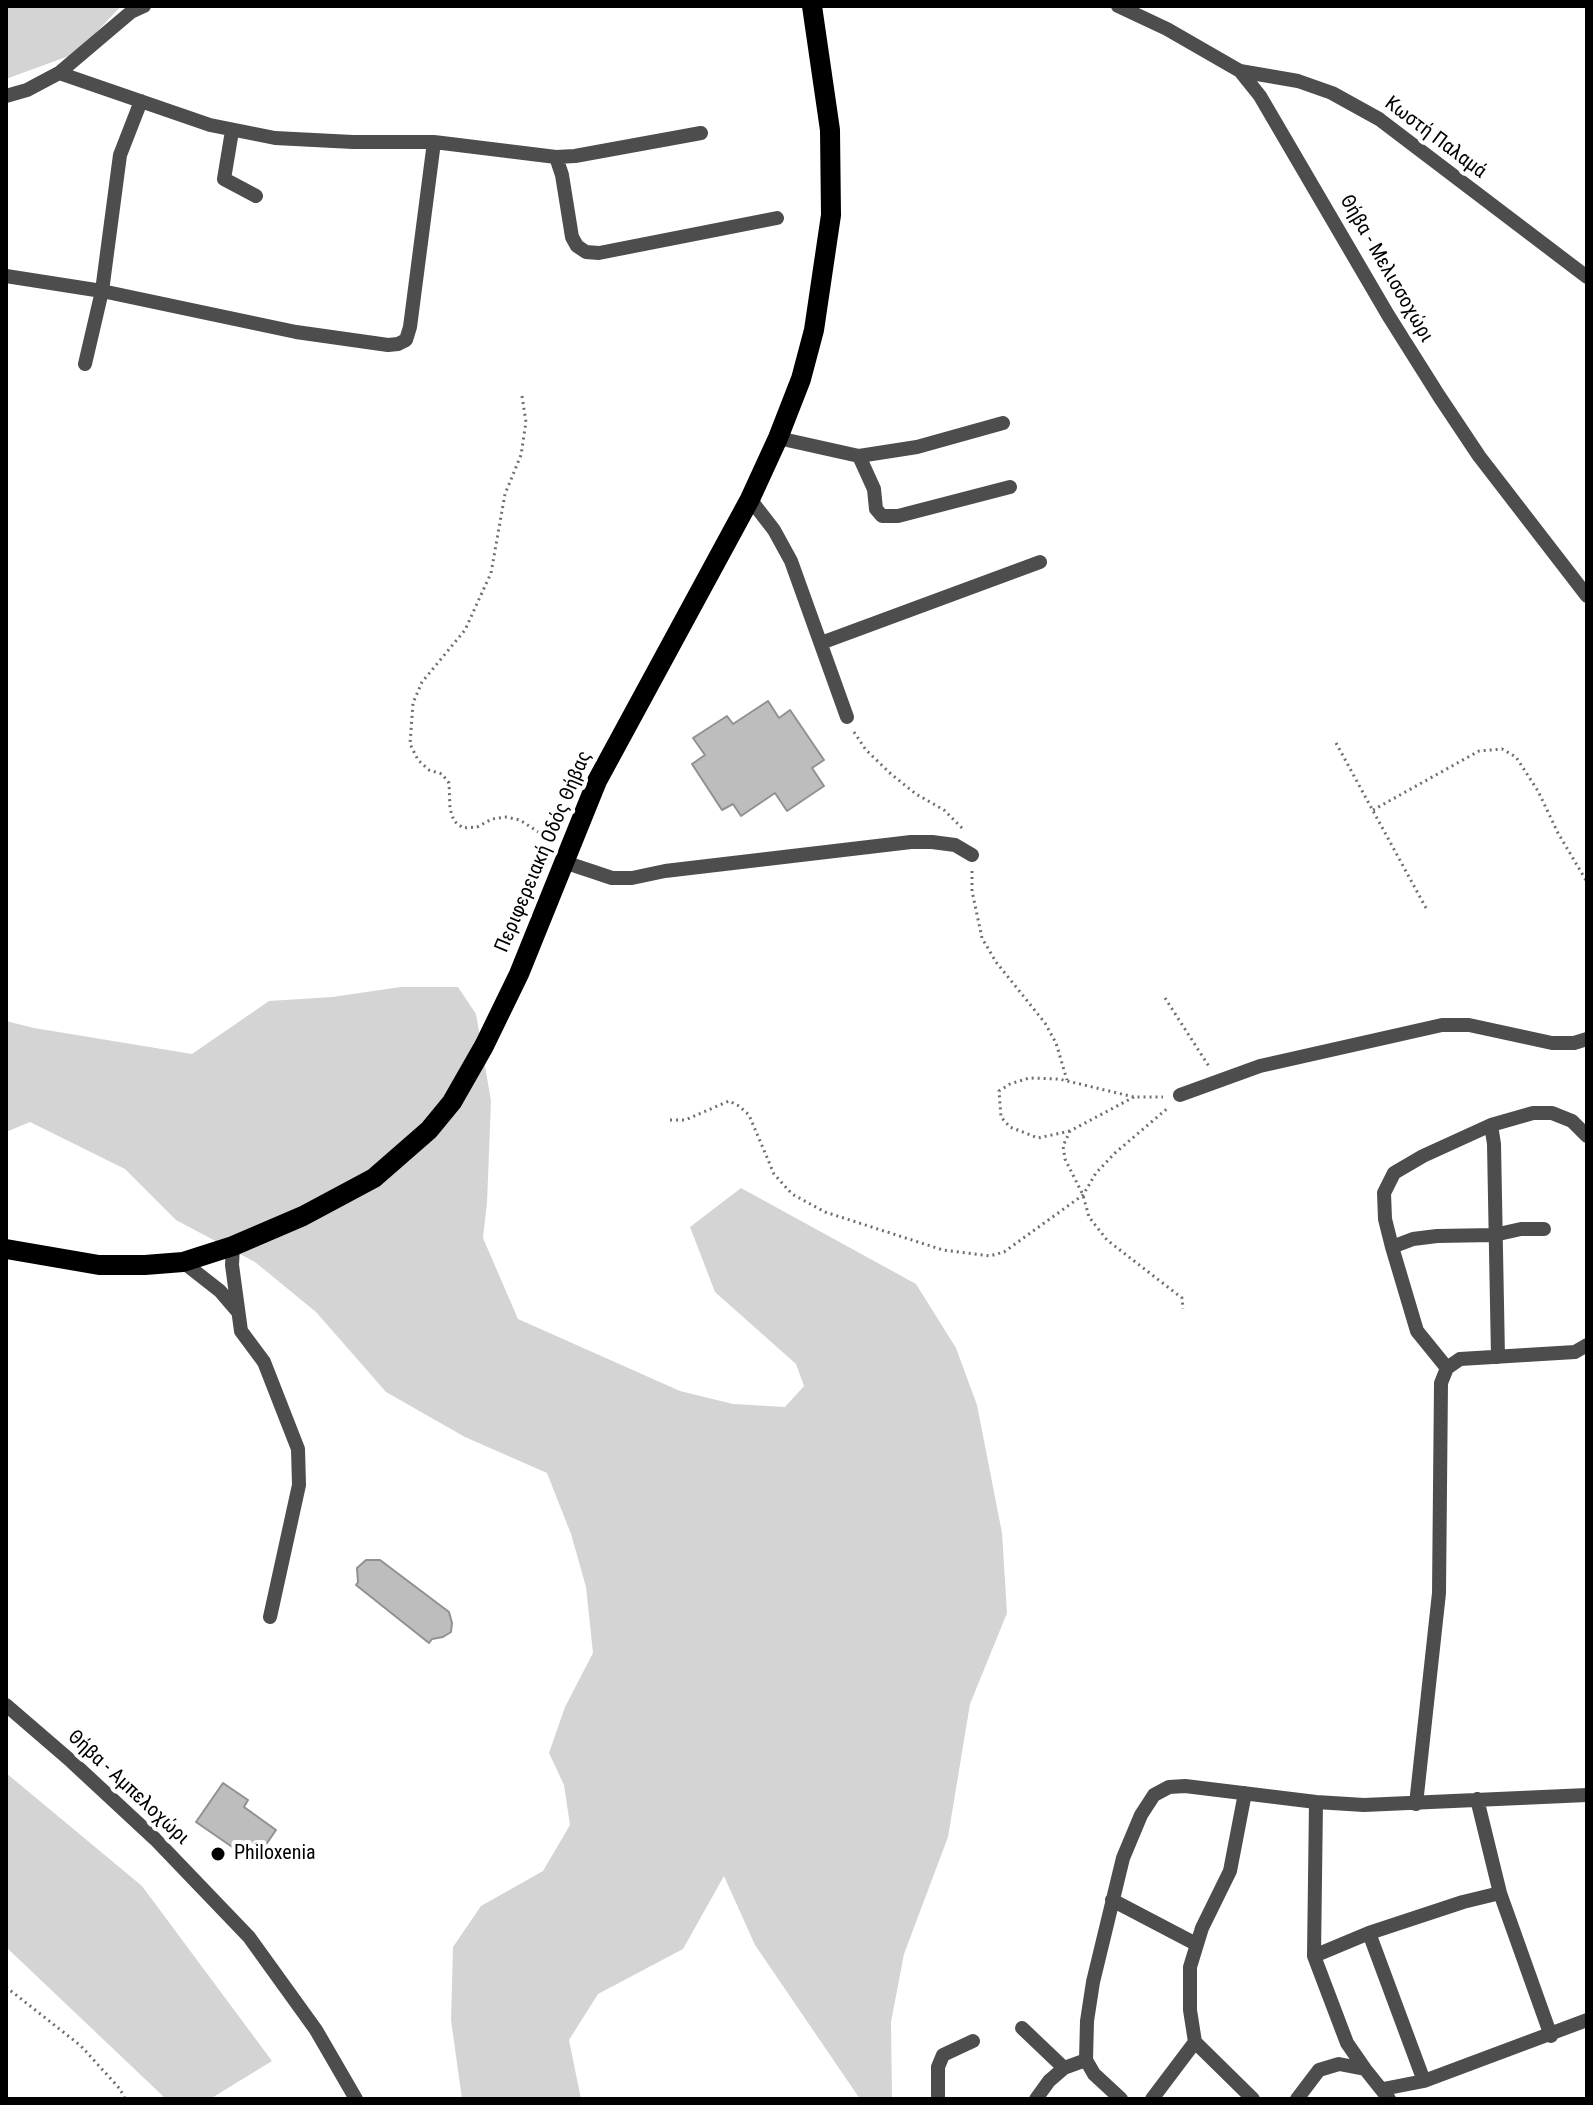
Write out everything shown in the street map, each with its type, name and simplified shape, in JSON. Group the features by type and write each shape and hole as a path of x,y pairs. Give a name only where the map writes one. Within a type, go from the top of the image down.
{"main road":[{"name":"Περιφερειακή Οδός Θήβας","path":"796,6 820,60"},
{"name":"Περιφερειακή Οδός Θήβας","path":"6,1249 99,1265 145,1265 183,1262 233,1246 303,1216 374,1178 429,1130 452,1102 519,974 597,781 750,499 801,379 814,330 831,215 830,130 812,6"}],"street":[{"path":"6,107 27,90 59,73 131,12 144,6"},
{"name":"Θήβα - Μελισσοχώρι","path":"1118,6 1167,29 1240,71 1260,96 1439,396 1479,456 1587,596"},
{"name":"Κωστή Παλαμά","path":"1240,71 1298,81 1332,93 1379,119 1587,277"},
{"path":"59,73 232,131 320,141 434,142 556,157 701,133"},
{"path":"6,96 27,90"},
{"path":"85,364 102,291 120,155 141,101"},
{"path":"232,131 224,179 256,196"},
{"path":"6,276 102,291 296,332 398,344 406,340 410,327 434,142"},
{"path":"556,157 572,237 577,246 586,252 599,253 777,218"},
{"path":"778,438 859,456 917,447 1003,423"},
{"path":"859,456 874,489 876,509 882,516 898,516 1010,487"},
{"path":"750,499 774,530 791,561 847,717"},
{"path":"821,643 1040,562"},
{"path":"567,855 612,878 911,842 955,845 972,855"},
{"path":"1180,1095 1260,1066 1442,1025 1469,1025 1552,1043 1574,1043 1587,1039"},
{"path":"1447,1368 1417,1331 1392,1247 1385,1219 1384,1193 1394,1173 1491,1125 1533,1113 1552,1113 1572,1121 1587,1136"},
{"path":"1491,1125 1498,1357"},
{"path":"1392,1247 1413,1239 1437,1236 1494,1235 1521,1229 1544,1229"},
{"path":"233,1246 232,1265 241,1331 264,1362 298,1449 299,1485 270,1617"},
{"path":"183,1262 220,1291 238,1312"},
{"path":"1416,1804 1439,1593 1441,1383 1447,1368 1460,1359 1575,1352 1587,1345"},
{"name":"Θήβα - Αμπελοχώρι","path":"6,1705 155,1839 249,1937 316,2030 356,2099"},
{"path":"1121,2099 1094,2074 1086,2060 1087,2021 1093,1982 1123,1858 1141,1815 1154,1795 1169,1787 1185,1786 1316,1802 1416,1804 1587,1795"},
{"path":"1245,1793 1230,1871 1196,1944 1190,1967 1190,2010 1195,2042 1253,2099"},
{"path":"1477,1799 1500,1893 1551,2036"},
{"path":"1316,1802 1314,1956 1347,2043 1386,2094 1551,2036 1587,2020"},
{"path":"1314,1956 1369,1933 1500,1893"},
{"path":"1112,1900 1196,1944"},
{"path":"1369,1933 1424,2081"},
{"path":"1022,2028 1064,2068"},
{"path":"938,2099 938,2067 943,2055 973,2041"},
{"path":"1152,2099 1195,2042"},
{"path":"1036,2099 1049,2081 1064,2068 1086,2060"},
{"path":"1297,2099 1319,2070 1339,2064 1365,2069"}],"path":[{"path":"522,396 526,422 521,455 505,494 491,573 465,630 422,682 413,703 410,744 418,760 429,770 442,774 449,783 450,809 454,821 463,828 477,827 492,819 506,817 520,820 567,855"},
{"path":"847,717 866,750 882,766 916,794 944,810 968,835 972,855 972,891 982,938 996,962 1045,1023 1056,1043 1067,1080"},
{"path":"1336,743 1426,908"},
{"path":"1373,810 1466,757 1479,751 1502,749 1516,757 1538,791 1587,882"},
{"path":"1165,998 1219,1080"},
{"path":"1134,1097 1070,1131 1038,1138 1010,1127 1001,1117 998,1104 999,1091 1029,1078 1067,1080 1134,1097 1180,1095"},
{"path":"670,1120 685,1120 729,1101 739,1106 757,1127 774,1174 792,1194 825,1212 943,1250 990,1256 1004,1252 1083,1195 1096,1173 1115,1153 1148,1127 1180,1095"},
{"path":"1070,1131 1063,1146 1065,1159 1083,1195 1089,1217 1107,1240 1182,1298 1183,1309"},
{"path":"6,1987 81,2046 120,2089 125,2099"}],"shaded area":[{"path":"6,6 121,6 77,53 6,79"},
{"path":"401,987 458,987 476,1014 491,1101 483,1238 518,1319 680,1391 733,1404 785,1407 804,1386 796,1364 715,1292 690,1227 741,1188 916,1284 956,1348 977,1405 1002,1533 1007,1613 970,1704 948,1837 904,1954 891,2022 892,2097 860,2099 755,1945 724,1876 683,1949 598,1994 569,2040 581,2099 462,2099 451,2020 453,1947 481,1906 543,1871 570,1825 564,1785 549,1753 565,1707 593,1653 586,1587 571,1534 547,1473 465,1437 386,1392 316,1312 255,1262 176,1220 125,1169 30,1122 6,1132 6,1021 192,1054 269,1001 332,997"},
{"path":"6,1773 142,1886 272,2061 210,2099 166,2099 6,1947"}],"building":[{"path":"768,701 779,718 790,710 824,760 812,768 824,786 787,811 775,793 741,816 733,804 722,810 692,764 705,755 693,738 727,716 733,724"},
{"path":"366,1560 380,1560 449,1612 451,1632 429,1643 356,1585 357,1568"},
{"path":"223,1783 248,1800 244,1807 276,1830 254,1862 196,1822"}],"place":[{"name":"Philoxenia","path":"218,1854"}]}
